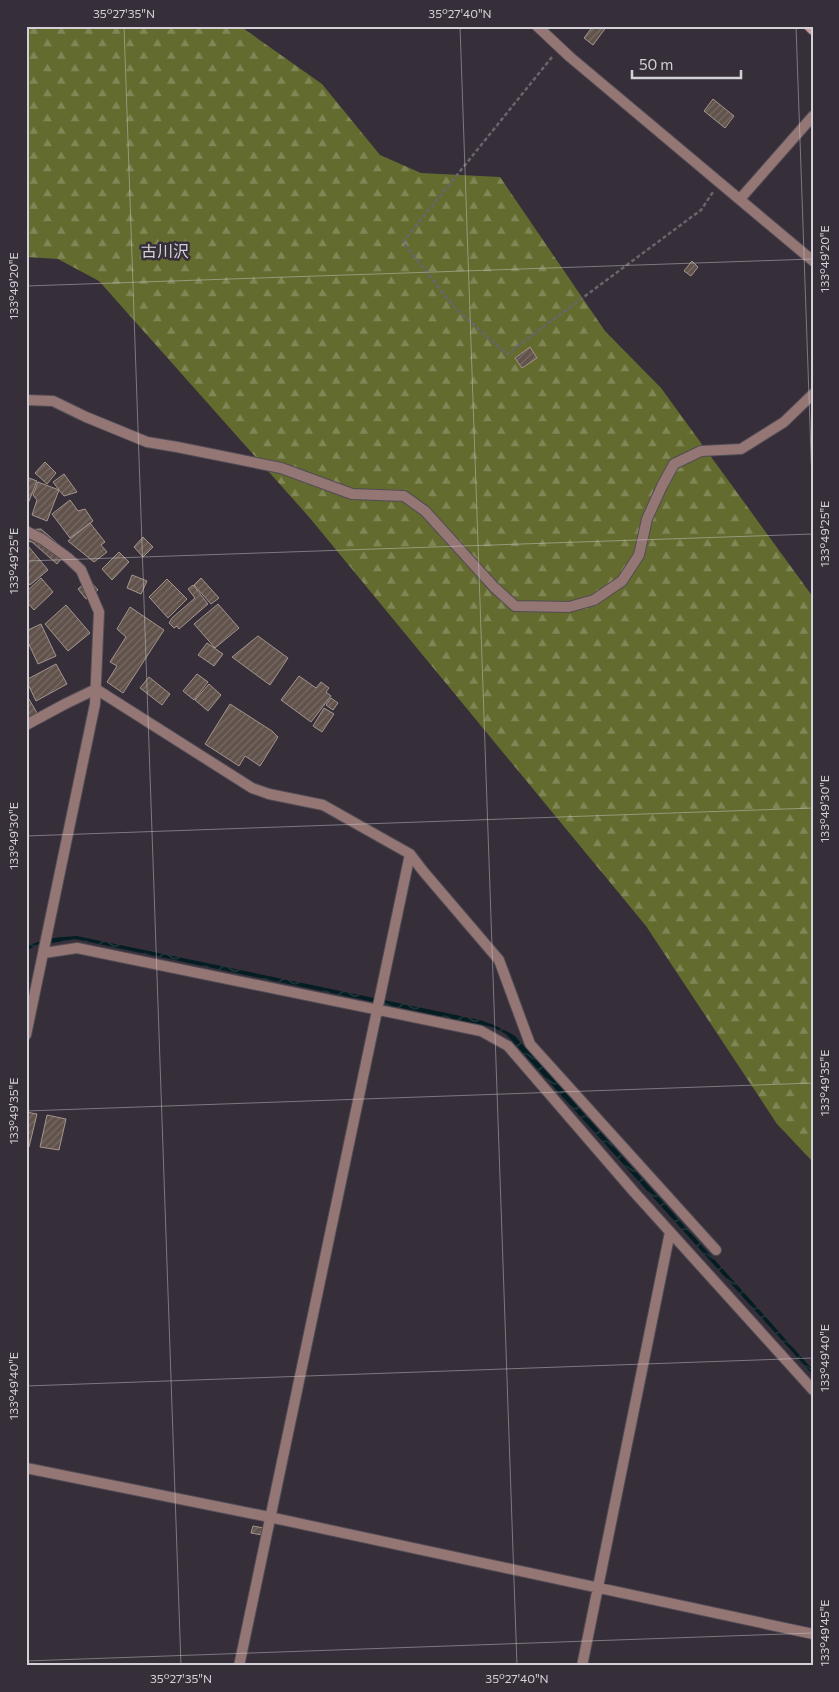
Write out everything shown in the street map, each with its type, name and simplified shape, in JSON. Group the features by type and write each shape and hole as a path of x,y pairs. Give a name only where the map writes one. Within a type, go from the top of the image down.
{"street":[{"path":"537,26 813,261"},
{"path":"809,26 813,30"},
{"path":"740,200 813,116"},
{"path":"26,400 53,401 147,442 281,468 352,494 404,496 425,511 482,574 515,606 569,607 594,600 622,581 639,555 647,519 674,464 701,451 741,449 784,422 813,394"},
{"path":"26,531 42,539 81,570 99,612 96,689 93,714 26,1034"},
{"path":"26,725 96,689"},
{"path":"96,689 252,788 270,794 323,805 410,854 499,960 530,1044 716,1250"},
{"path":"239,1666 410,854"},
{"path":"44,953 77,948 481,1032 508,1046 621,1177 813,1390"},
{"path":"582,1666 670,1232"},
{"path":"26,1468 269,1517 813,1634"}],"path":[{"path":"560,47 403,242 455,308 508,354 701,210 720,182"}],"green space":[{"path":"26,26 240,26 322,84 380,155 421,173 500,177 605,331 661,388 813,597 813,1162 777,1124 646,926 309,517 99,281 58,259 26,257"}],"water":[{"path":"77,936 480,1020 514,1035 813,1370 813,1375 506,1034 492,1027 75,939 35,946 26,951 26,947 38,942"}],"building":[{"path":"593,26 607,26 593,45 584,38"},
{"path":"713,99 734,116 725,128 704,111"},
{"path":"692,261 698,267 691,276 684,271"},
{"path":"530,347 537,358 522,368 515,358"},
{"path":"45,462 56,473 47,484 35,473"},
{"path":"64,474 77,492 64,496 53,482"},
{"path":"26,477 37,481 27,506 26,506"},
{"path":"38,482 59,490 47,521 32,515 37,500 33,495"},
{"path":"70,500 78,511 85,509 93,521 70,538 52,514"},
{"path":"90,523 105,542 101,545 107,552 94,562 68,541"},
{"path":"41,529 67,552 57,564 32,542 26,541 26,530"},
{"path":"143,537 153,547 143,557 134,547"},
{"path":"28,546 48,570 30,585 26,580 26,548"},
{"path":"119,552 129,562 112,580 102,569"},
{"path":"132,575 147,581 141,594 127,588"},
{"path":"41,578 53,592 34,610 26,601 26,592"},
{"path":"201,578 219,598 211,604 194,585"},
{"path":"167,579 187,599 168,618 149,597"},
{"path":"89,580 98,590 86,599 78,589"},
{"path":"193,585 208,604 179,629 177,626 174,628 169,623 172,618 195,598 188,589"},
{"path":"218,604 239,628 215,648 194,624"},
{"path":"66,605 90,633 68,651 45,624"},
{"path":"130,607 164,630 123,693 107,682 117,666 110,662 126,637 117,629"},
{"path":"41,624 56,656 38,664 26,638 26,631"},
{"path":"258,636 288,658 270,685 232,657"},
{"path":"207,643 223,654 214,666 198,655"},
{"path":"56,664 67,684 36,701 26,680"},
{"path":"197,674 208,682 194,700 183,691"},
{"path":"299,676 316,688 321,682 329,688 326,692 331,696 311,722 281,700"},
{"path":"149,677 170,694 162,705 140,688"},
{"path":"209,684 221,695 208,711 195,700"},
{"path":"26,694 37,713 26,720"},
{"path":"331,698 338,703 333,710 326,705"},
{"path":"230,704 272,731 278,737 260,766 245,756 239,766 205,744"},
{"path":"324,708 334,714 322,732 313,726"},
{"path":"26,1112 37,1114 29,1147 26,1146"},
{"path":"47,1115 66,1119 59,1150 40,1147"},
{"path":"253,1526 264,1528 262,1535 251,1533"}],"district":[{"name":"古川沢","path":"165,251"}]}
